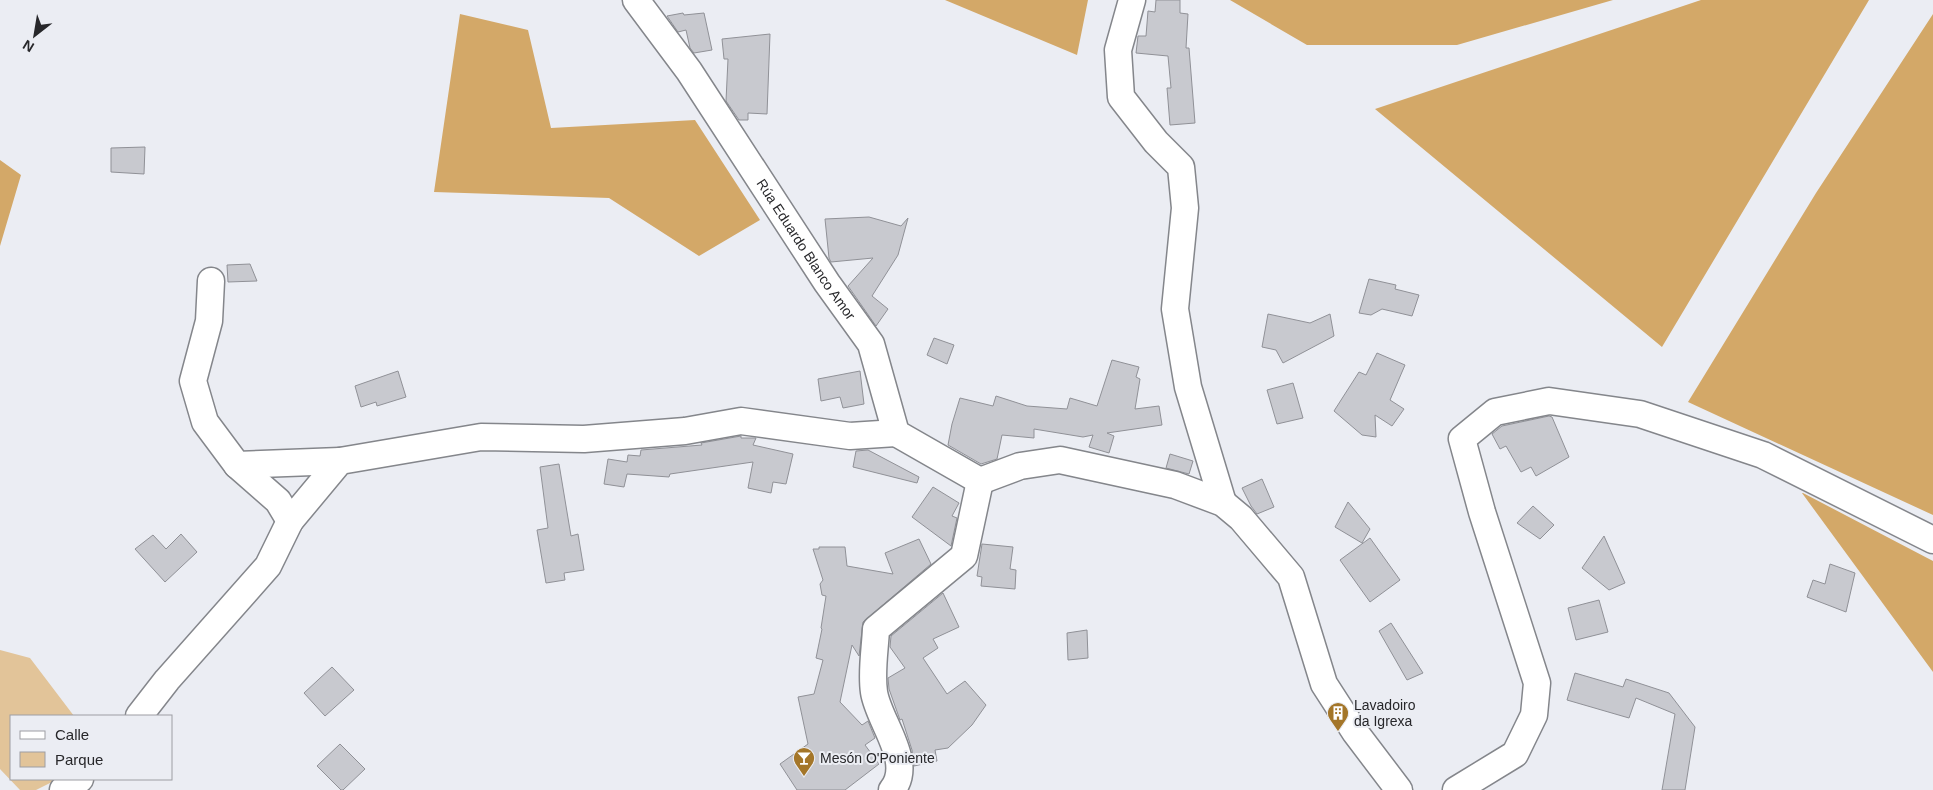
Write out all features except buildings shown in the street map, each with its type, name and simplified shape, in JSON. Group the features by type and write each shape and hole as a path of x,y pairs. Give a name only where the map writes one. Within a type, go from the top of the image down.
{"street":[{"name":"Rúa Eduardo Blanco Amor","path":"636,0 689,70 827,283 872,344 896,433"},
{"path":"1132,0 1118,50 1121,97 1156,142 1181,167 1185,208 1176,309 1188,387 1223,503"},
{"path":"211,281 208,321 193,381 205,422 237,465 278,501 290,521"},
{"path":"1456,790 1515,754 1534,715 1537,683 1482,512 1462,439 1495,412 1549,401 1640,414 1763,455 1933,540"},
{"path":"237,465 340,461 481,437 584,439 685,431 741,421 850,436 896,433 980,481"},
{"path":"980,481 1020,466 1060,460 1175,485 1223,503 1241,518 1291,577 1324,684 1354,732 1399,790"},
{"path":"140,715 166,680 268,566 290,521 340,461"},
{"path":"892,790 898,782 900,762 874,693 876,630 964,556 980,481"},
{"path":"63,790 78,780"}],"green space":[{"path":"0,650 30,658 73,715 10,715 10,780 0,769"},
{"path":"10,780 56,780 36,790 20,790"}],"shaded area":[{"path":"945,0 1088,0 1077,55"},
{"path":"1230,0 1613,0 1457,45 1307,45"},
{"path":"1701,0 1869,0 1662,347 1375,109"},
{"path":"460,14 528,30 551,128 695,120 760,220 699,256 609,198 434,192"},
{"path":"1933,14 1933,515 1688,402 1816,193"},
{"path":"0,160 21,175 0,246"},
{"path":"1802,493 1933,561 1933,672"}],"place":[{"name":"Lavadoiro da Igrexa","path":"1338,732"},
{"name":"Mesón O'Poniente","path":"804,777"}]}
